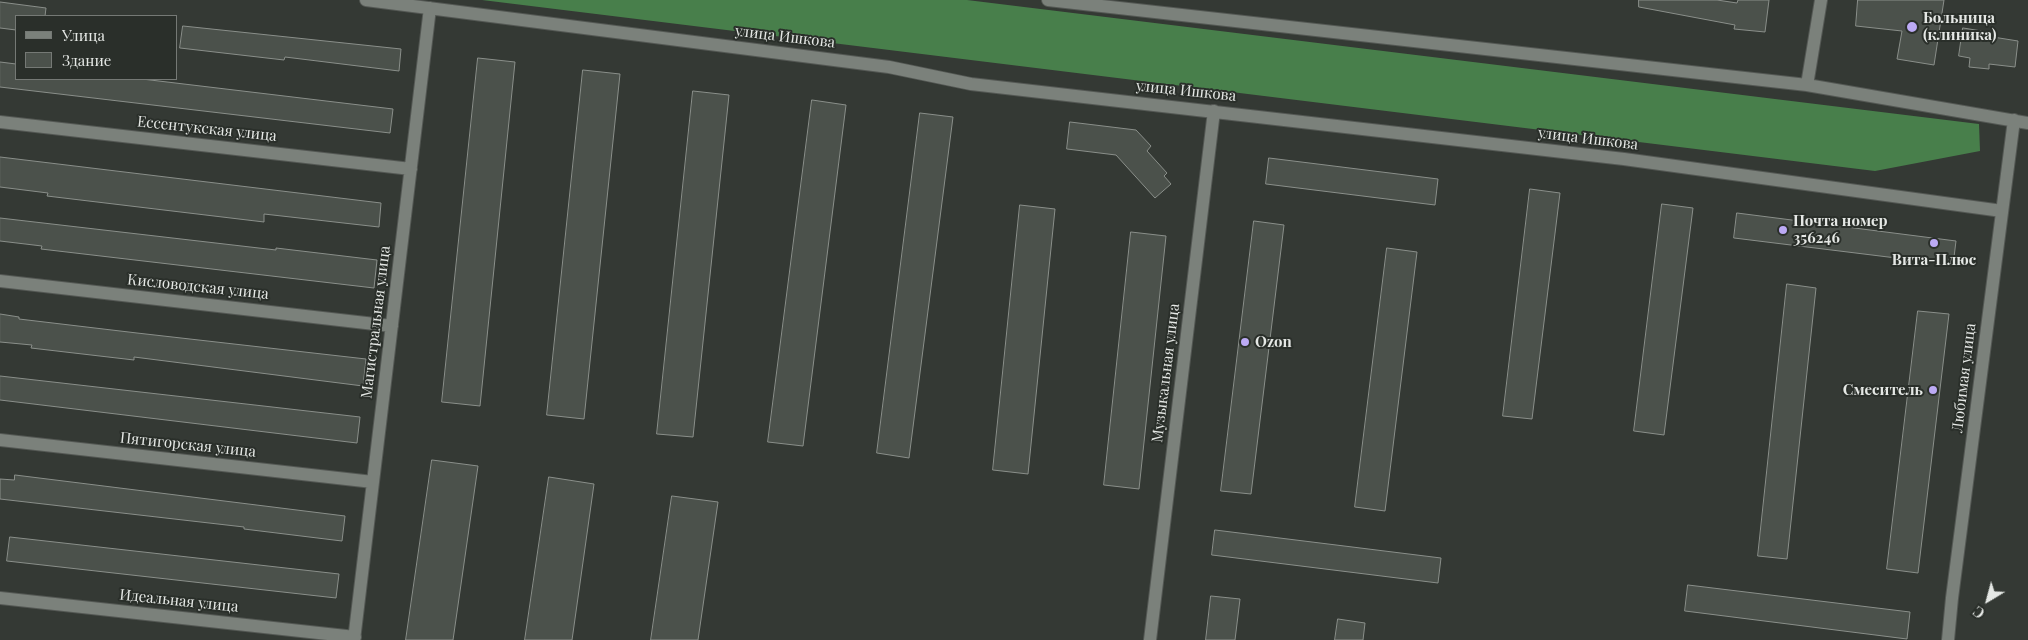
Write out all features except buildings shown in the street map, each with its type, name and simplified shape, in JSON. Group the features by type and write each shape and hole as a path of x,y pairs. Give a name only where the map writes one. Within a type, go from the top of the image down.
{"street":[{"name":"улица Ишкова","path":"366,0 889,67 971,84 1645,162 2002,211"},
{"path":"1048,0 1806,86 2028,123"},
{"path":"1806,86 1821,0"},
{"name":"Магистральная улица","path":"354,639 430,8"},
{"name":"Музыкальная улица","path":"1150,640 1214,111"},
{"name":"Любимая улица","path":"1948,640 2014,120"},
{"name":"Ессентукская улица","path":"0,122 411,168"},
{"name":"Кисловодская улица","path":"0,281 392,326"},
{"name":"Пятигорская улица","path":"0,440 373,482"},
{"name":"Идеальная улица","path":"0,598 354,639"}],"green space":[{"path":"482,0 967,0 1979,124 1980,151 1875,171"}],"place":[{"name":"Больница (клиника)","path":"1912,27"},
{"name":"Почта номер 356246","path":"1783,230"},
{"name":"Вита-Плюс","path":"1934,243"},
{"name":"Ozon","path":"1245,342"},
{"name":"Смеситель","path":"1933,390"}]}
